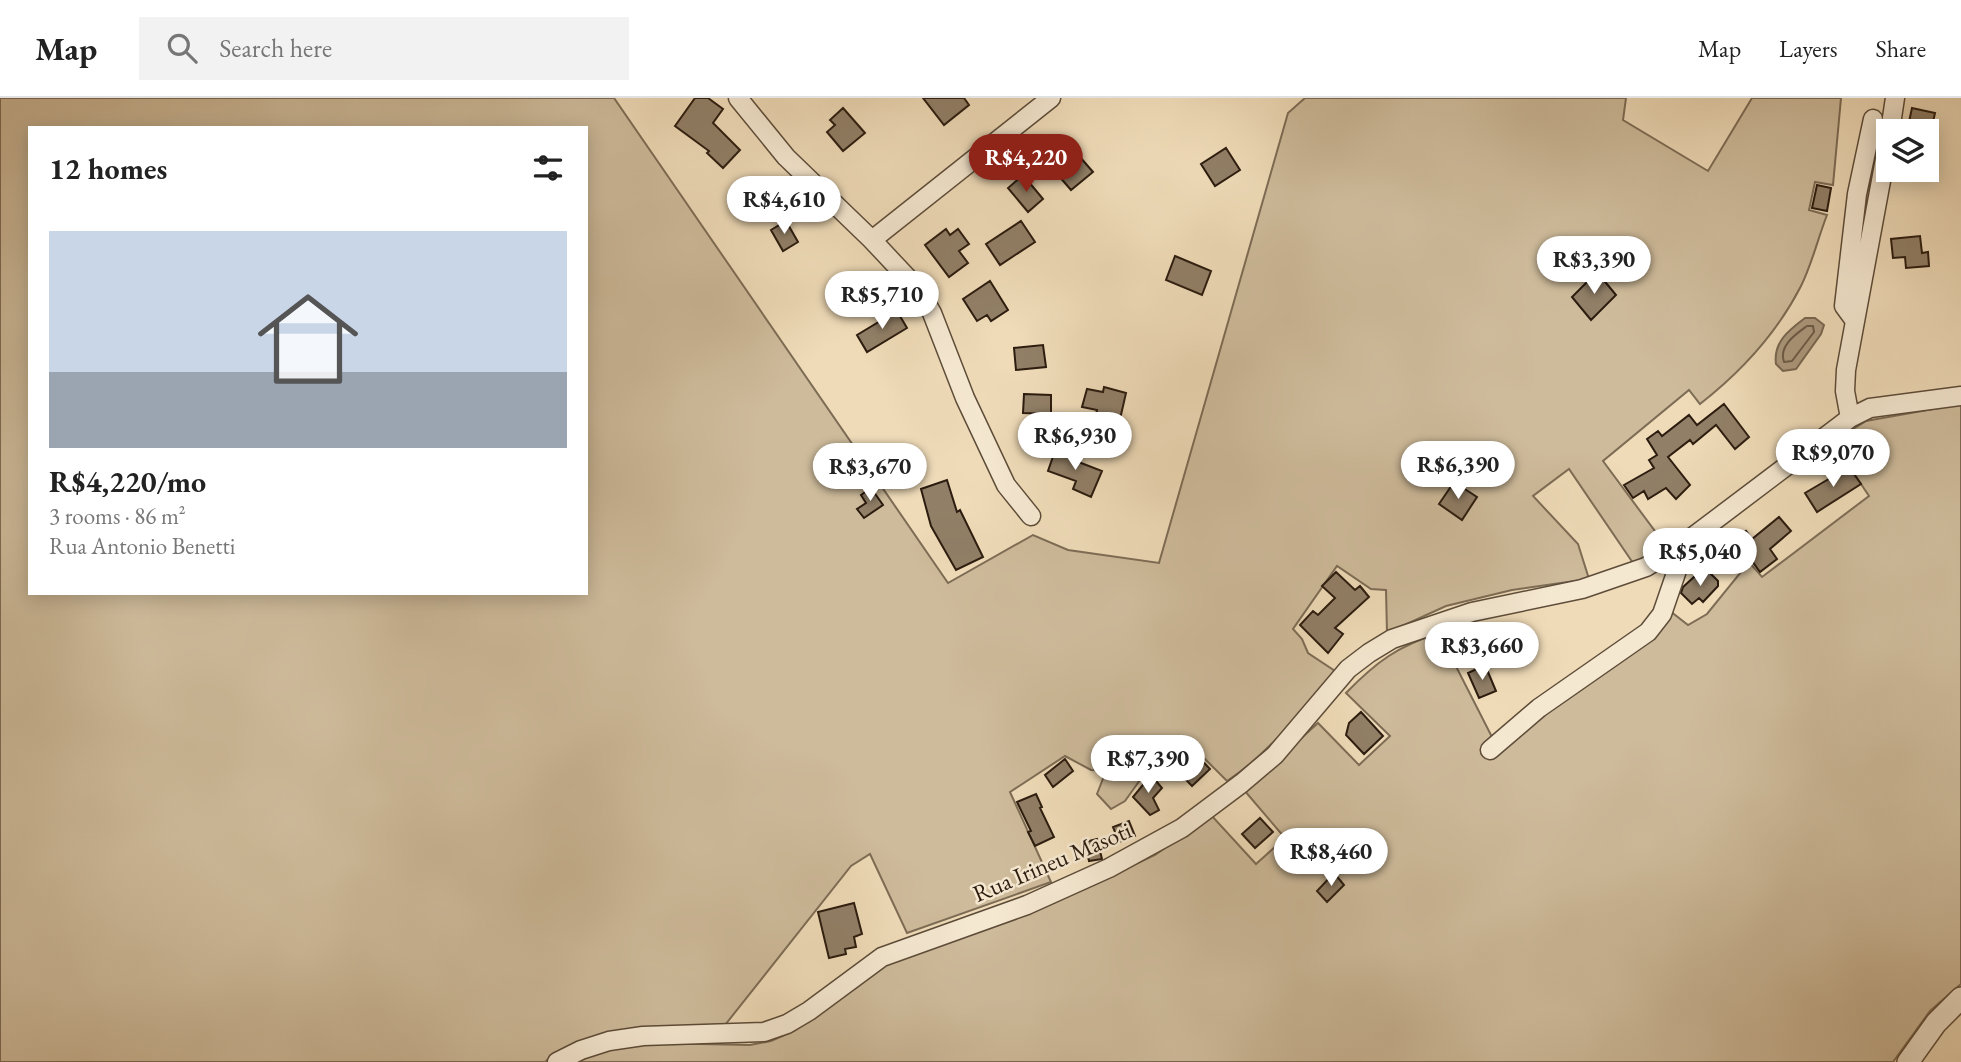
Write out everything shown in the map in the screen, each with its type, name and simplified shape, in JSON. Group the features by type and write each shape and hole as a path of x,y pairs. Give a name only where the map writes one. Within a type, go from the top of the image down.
{"street":[{"path":"738,98 786,158 872,240 918,289 932,313 965,398 1006,485 1031,516"},
{"path":"872,240 1051,98"},
{"path":"1892,119 1895,98"},
{"path":"1855,321 1844,306 1857,194 1873,119"},
{"path":"1850,418 1845,391 1881,182"},
{"name":"Rua Irineu Masoti","path":"558,1062 581,1050 609,1041 643,1036 752,1034 787,1024 882,957 1038,900 1109,868 1182,828 1275,755 1348,669 1392,639 1472,612 1616,580 1646,567 1687,541 1850,418 1870,408 1961,396"},
{"path":"1490,750 1539,708 1648,632 1662,614 1687,541"},
{"path":"1908,1062 1936,1023 1961,998"}],"shaded area":[{"path":"0,98 614,98 948,583 1033,535 1068,550 1159,563 1288,113 1305,98 1626,98 1623,120 1708,171 1752,98 1841,98 1833,185 1815,182 1809,210 1827,215 1805,278 1781,320 1744,365 1700,404 1689,390 1603,461 1666,546 1633,563 1569,469 1533,496 1578,544 1589,579 1512,590 1446,606 1387,633 1386,590 1371,589 1337,566 1293,629 1302,639 1308,653 1335,671 1272,744 1227,781 1188,742 1150,766 1125,801 1111,809 1097,794 1106,771 1091,770 1065,756 1010,792 1051,882 907,933 870,854 851,866 725,1025 552,1056 545,1062 0,1062"},
{"path":"1961,404 1961,984 1930,1011 1893,1062 573,1062 614,1048 651,1043 750,1045 771,1041 794,1031 883,966 923,948 1055,902 1155,855 1212,816 1256,864 1285,838 1244,790 1318,723 1359,765 1390,736 1346,693 1388,656 1439,633 1493,739 1670,611 1688,625 1707,614 1749,562 1762,577 1869,496 1833,442 1866,421"}],"water":[{"path":"1805,318 1815,318 1824,325 1821,334 1796,369 1783,371 1776,364 1777,349 1788,332"}],"building":[{"path":"695,98 708,98 723,109 713,123 740,150 723,168 707,153 709,151 675,126"},
{"path":"923,98 964,98 969,105 944,125"},
{"path":"843,108 865,133 843,151 827,132 835,125 830,120"},
{"path":"1912,108 1935,113 1934,119 1910,119"},
{"path":"1226,148 1240,170 1215,186 1201,164"},
{"path":"1073,149 1093,172 1071,190 1052,168"},
{"path":"1023,175 1043,199 1028,212 1008,188"},
{"path":"1817,185 1831,188 1827,211 1812,208"},
{"path":"786,221 798,242 783,251 771,230"},
{"path":"1021,221 1035,242 1000,265 986,244"},
{"path":"946,229 950,235 958,229 969,244 959,251 968,263 949,277 925,245"},
{"path":"1920,236 1922,253 1928,252 1929,266 1906,268 1905,257 1893,258 1891,239"},
{"path":"1175,256 1211,271 1202,295 1166,280"},
{"path":"1597,272 1616,295 1591,320 1572,297"},
{"path":"990,281 1008,310 991,321 987,315 977,321 963,299"},
{"path":"897,311 907,328 867,352 857,335"},
{"path":"1043,345 1046,367 1016,370 1014,348"},
{"path":"1104,387 1126,393 1118,428 1094,422 1097,410 1082,407 1087,389 1103,392"},
{"path":"1024,394 1051,395 1051,414 1023,413"},
{"path":"1724,404 1749,437 1735,449 1716,425 1693,444 1690,440 1668,457 1690,485 1676,499 1666,488 1648,499 1644,491 1633,498 1624,485 1654,468 1649,460 1657,455 1647,439 1658,431 1662,436 1689,415 1697,425"},
{"path":"1056,448 1077,455 1076,461 1102,471 1091,497 1073,489 1076,481 1048,471"},
{"path":"1849,467 1861,484 1817,512 1805,493"},
{"path":"947,480 957,512 960,510 983,557 956,570 931,526 921,489"},
{"path":"1454,482 1477,497 1462,520 1439,504"},
{"path":"871,488 883,505 864,518 857,509 866,503 861,495"},
{"path":"1779,517 1791,531 1770,549 1777,559 1760,572 1749,557 1734,569 1720,550 1746,531 1752,539"},
{"path":"1336,572 1355,590 1360,586 1369,597 1335,628 1343,634 1328,653 1300,625 1313,611 1318,615 1335,598 1322,586"},
{"path":"1709,572 1718,581 1718,586 1703,602 1699,598 1692,604 1681,593 1683,587 1695,576 1701,582"},
{"path":"1513,631 1517,654 1503,656 1499,633"},
{"path":"1464,637 1475,662 1463,667 1452,642"},
{"path":"1485,665 1496,691 1479,698 1468,673"},
{"path":"1361,712 1383,736 1364,754 1346,735 1349,723"},
{"path":"1188,746 1210,769 1192,786 1170,763"},
{"path":"1065,759 1073,771 1053,787 1045,775"},
{"path":"1151,775 1162,788 1153,798 1159,810 1150,815 1133,797"},
{"path":"1036,794 1054,837 1035,846 1017,802"},
{"path":"1260,818 1273,832 1255,848 1242,834"},
{"path":"1129,821 1135,836 1119,842 1113,827"},
{"path":"1097,839 1102,859 1089,861 1085,842"},
{"path":"1334,873 1344,885 1327,902 1317,891"},
{"path":"854,903 862,934 854,937 856,947 845,949 846,954 829,958 818,912"}]}
